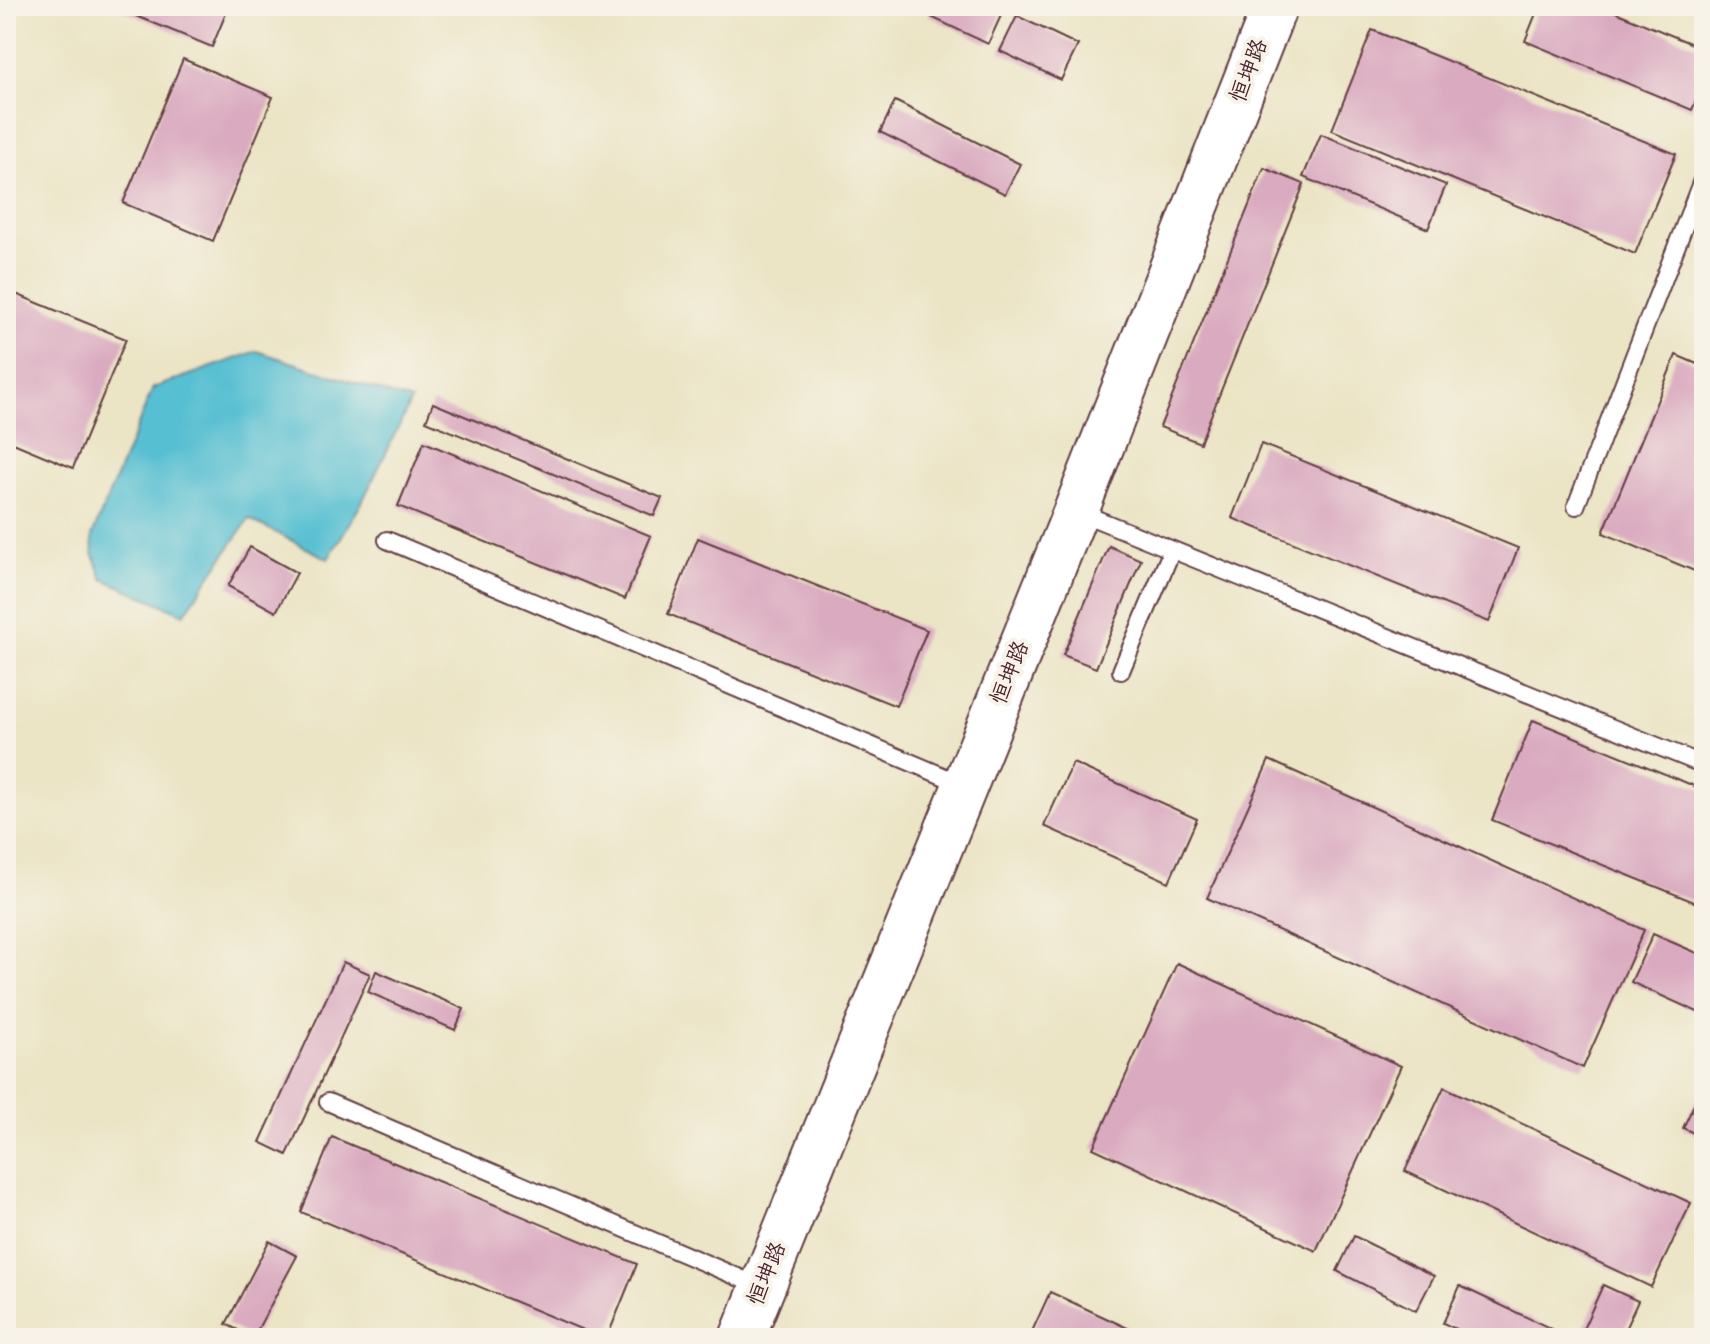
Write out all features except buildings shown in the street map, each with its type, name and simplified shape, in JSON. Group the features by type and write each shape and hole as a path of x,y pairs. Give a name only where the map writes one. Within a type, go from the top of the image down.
{"street":[{"name":"恒坤路","path":"742,1338 1076,511 1275,6"}],"lane":[{"path":"1576,506 1704,175"},
{"path":"1076,511 1704,765"},
{"path":"387,540 965,785"},
{"path":"1121,671 1172,550"},
{"path":"328,1102 762,1288"}],"water":[{"path":"257,351 411,401 361,504 328,559 249,519 184,614 103,579 93,553 92,536 153,388"}]}
